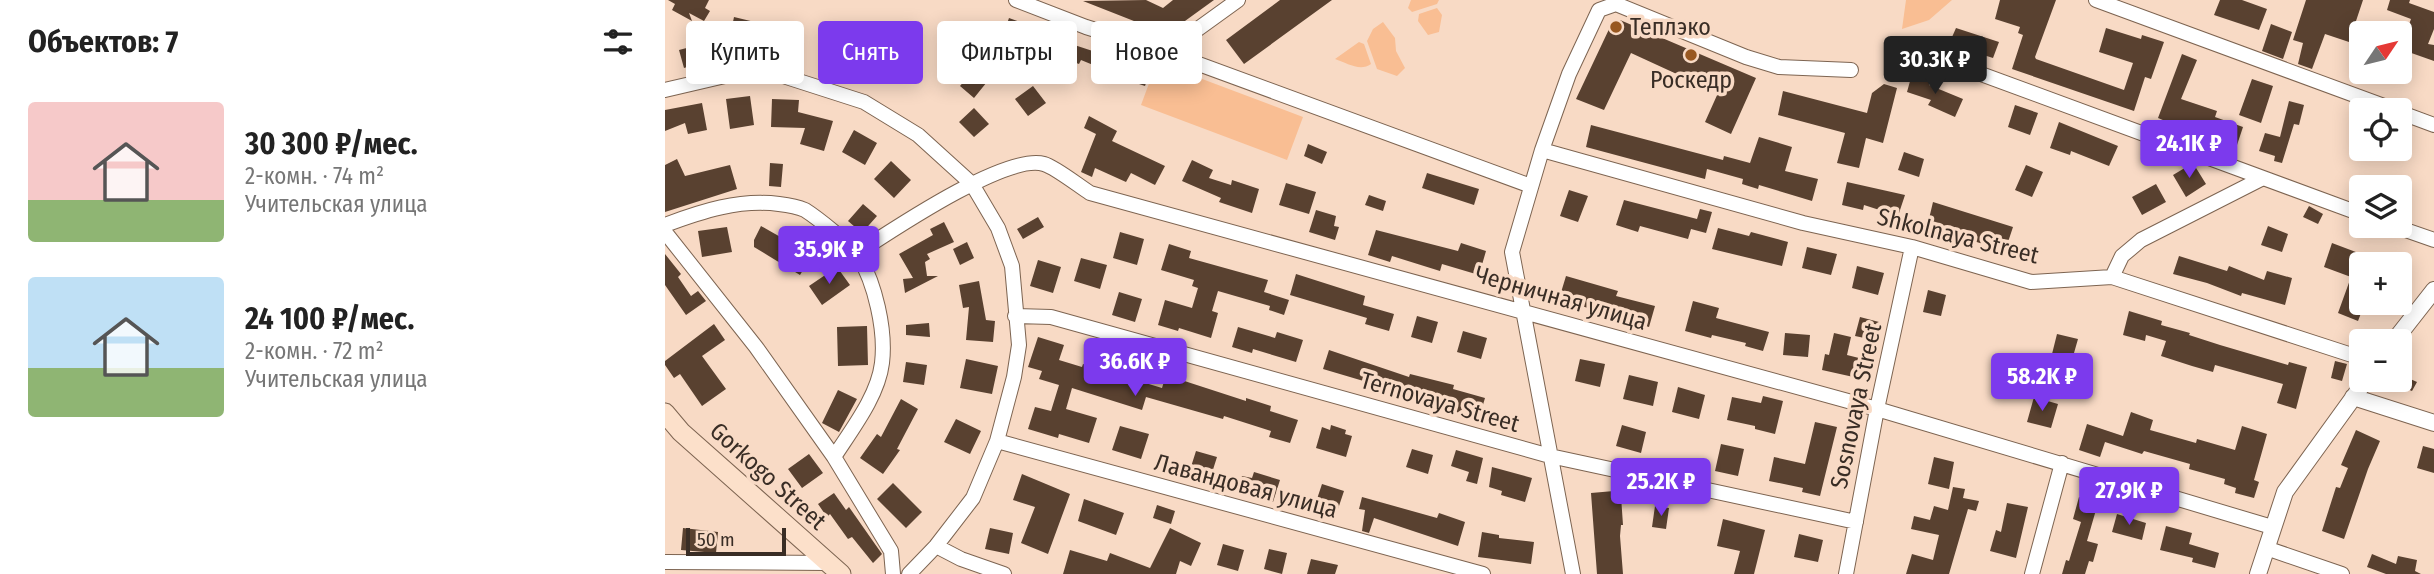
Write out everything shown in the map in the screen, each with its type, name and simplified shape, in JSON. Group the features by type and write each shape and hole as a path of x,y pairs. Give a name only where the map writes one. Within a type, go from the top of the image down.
{"main road":[{"name":"Gorkogo Street","path":"665,413 681,432 835,568"}],"street":[{"path":"1016,0 1091,29"},
{"path":"1202,26 1238,0"},
{"path":"2096,0 2362,98"},
{"path":"1573,574 1512,251 1542,150 1569,74 1599,10 1616,4 1712,44 1779,67 1851,70"},
{"path":"1913,57 1951,63 2349,210"},
{"path":"1202,65 1531,186"},
{"path":"665,89 725,76 780,75 864,102 918,135 972,184 998,228 1012,266 1019,345 1014,377 997,441 973,498 936,546 909,574"},
{"path":"2412,117 2434,125"},
{"name":"Shkolnaya Street","path":"1542,150 1803,223 1912,247 2031,282 2112,277 2349,354"},
{"name":"Черничная улица","path":"857,253 918,213 972,184 1021,165 1044,164 1090,192 1877,409 2272,527"},
{"path":"2112,277 2122,256 2141,240 2261,179"},
{"path":"665,225 721,206 752,202 780,204 803,209 857,253 874,293 883,333 882,365 867,407 834,457"},
{"path":"665,232 756,347 834,457 891,551 893,574"},
{"path":"2412,232 2434,240"},
{"name":"Sosnovaya Street","path":"1846,574 1877,409 1912,247"},
{"path":"2404,329 2434,290"},
{"name":"Ternovaya Street","path":"1015,316 1051,317 1550,456 1856,522"},
{"path":"2258,574 2285,492 2357,392"},
{"path":"2353,397 2434,423"},
{"name":"Лавандовая улица","path":"997,441 1483,574"},
{"path":"2032,574 2062,463"},
{"path":"936,546 961,559 1004,574"},
{"path":"2266,548 2342,574"},
{"path":"665,562 835,568"}],"shaded area":[{"path":"1411,0 1439,0 1437,4 1412,12 1408,8"},
{"path":"1906,0 1952,0 1929,20 1902,29"},
{"path":"1437,8 1442,15 1439,32 1428,35 1418,21 1419,14"},
{"path":"1383,22 1395,38 1396,51 1405,68 1397,76 1377,69 1367,41 1373,29"},
{"path":"1359,42 1364,44 1371,64 1358,67 1335,59"},
{"path":"1202,79 1303,117 1287,160 1141,105 1149,84 1202,84"}],"building":[{"path":"668,0 709,0 705,8 710,11 704,21 689,13 692,21 672,10 675,4"},
{"path":"1146,0 1163,8 1173,0 1214,0 1185,21 1134,21 1083,1"},
{"path":"1280,0 1332,0 1244,64 1226,40"},
{"path":"2000,0 2056,0 2036,59 2124,90 2133,63 2099,52 2106,28 2141,39 2142,35 2164,42 2151,79 2145,77 2134,111 2012,69 2023,35 2018,33 2020,27 1995,19"},
{"path":"2220,0 2242,0 2267,9 2259,30 2214,15"},
{"path":"2306,0 2363,0 2356,21 2349,21 2349,42 2325,34 2312,69 2298,64 2303,43 2293,40"},
{"path":"2390,0 2410,0 2409,3 2434,12 2434,29 2428,44 2434,45 2434,61 2412,53 2411,19 2387,10"},
{"path":"734,17 751,21 733,21"},
{"path":"1620,20 1756,78 1731,134 1705,122 1718,93 1631,53 1604,110 1576,99 1611,25"},
{"path":"2271,24 2292,32 2283,59 2262,51"},
{"path":"1956,28 1999,42 1993,58 1949,44"},
{"path":"1077,46 1091,50 1091,64 1081,60 1079,64"},
{"path":"686,48 686,67 684,68 679,50"},
{"path":"2182,54 2197,60 2181,99 2217,111 2215,117 2243,127 2233,157 2184,139 2187,130 2158,118"},
{"path":"1912,74 1931,80 1929,85 1963,99 1955,117 1928,105 1931,100 1907,92"},
{"path":"2252,79 2273,86 2261,123 2239,115"},
{"path":"962,84 985,84 974,98 960,86"},
{"path":"1884,84 1897,88 1883,143 1866,138 1859,168 1837,163 1845,133 1778,115 1783,91 1867,113 1872,93"},
{"path":"1033,86 1046,103 1028,116 1015,99"},
{"path":"750,96 754,125 730,129 726,99"},
{"path":"772,99 799,100 798,112 833,121 824,151 800,144 805,128 771,127"},
{"path":"2289,101 2304,105 2299,125 2294,124 2282,163 2274,161 2275,156 2259,151 2265,133 2280,137"},
{"path":"702,103 707,130 688,134 685,123 665,131 665,110"},
{"path":"2015,105 2038,113 2030,135 2008,127"},
{"path":"974,108 989,124 974,137 959,122"},
{"path":"1089,116 1117,131 1112,141 1165,166 1155,185 1131,173 1126,182 1095,168 1092,177 1081,172 1096,134 1084,128"},
{"path":"2059,122 2118,146 2109,166 2071,151 2070,155 2050,148"},
{"path":"1591,125 1723,160 1724,156 1750,163 1759,137 1792,147 1785,171 1818,179 1812,201 1759,185 1758,189 1742,184 1743,179 1707,169 1705,179 1586,147"},
{"path":"854,130 877,143 865,165 842,152"},
{"path":"1308,144 1327,152 1322,164 1304,156"},
{"path":"1904,152 1924,159 1919,177 1898,170"},
{"path":"677,159 685,176 730,165 737,189 665,212 665,165"},
{"path":"1192,160 1213,170 1209,178 1231,185 1232,180 1259,189 1252,213 1219,202 1221,198 1182,181"},
{"path":"891,161 911,180 894,198 874,179"},
{"path":"770,163 783,164 781,187 769,186"},
{"path":"2193,163 2206,184 2186,197 2173,175"},
{"path":"2026,165 2043,172 2032,197 2015,190"},
{"path":"1427,173 1479,189 1474,205 1422,188"},
{"path":"1847,182 1905,195 1898,216 1864,205 1863,210 1842,205"},
{"path":"1286,183 1316,192 1309,214 1279,205"},
{"path":"2156,184 2166,202 2142,215 2132,197"},
{"path":"1569,190 1588,196 1578,222 1560,216"},
{"path":"1369,195 1386,201 1383,211 1365,205"},
{"path":"1624,200 1697,219 1700,209 1712,212 1706,233 1691,229 1688,239 1640,226 1638,232 1616,225"},
{"path":"1933,202 2013,227 2005,251 1961,237 1963,233 1928,223"},
{"path":"863,204 877,216 862,233 848,221"},
{"path":"2309,206 2323,214 2318,224 2303,217"},
{"path":"1316,210 1336,216 1334,226 1339,227 1335,240 1309,232"},
{"path":"1038,217 1044,227 1023,239 1017,229"},
{"path":"944,222 954,242 927,254 930,259 925,262 927,276 938,276 905,293 903,279 913,278 899,254 933,235 930,229"},
{"path":"761,226 812,255 800,275 754,247 754,240"},
{"path":"2268,226 2288,234 2282,252 2261,245"},
{"path":"727,227 732,252 702,257 698,231"},
{"path":"1718,228 1749,236 1751,232 1788,242 1782,266 1712,249"},
{"path":"1376,230 1458,251 1461,243 1486,251 1479,275 1442,264 1440,271 1392,256 1390,262 1368,255"},
{"path":"1120,232 1144,239 1137,265 1113,258"},
{"path":"967,242 974,258 960,265 953,249"},
{"path":"2332,243 2356,252 2349,252 2349,276 2324,267"},
{"path":"1169,244 1191,251 1189,258 1268,280 1264,292 1289,300 1284,315 1269,310 1270,306 1218,291 1212,311 1218,313 1211,338 1158,325 1165,300 1192,308 1198,288 1192,286 1194,280 1161,270"},
{"path":"1807,247 1837,254 1831,275 1802,268"},
{"path":"665,254 681,274 678,277 691,296 698,291 706,301 686,315 665,285"},
{"path":"2179,256 2227,271 2229,266 2264,280 2267,271 2292,278 2285,305 2242,293 2241,296 2173,274"},
{"path":"1081,258 1107,265 1100,289 1074,281"},
{"path":"1038,260 1061,267 1053,293 1030,286"},
{"path":"1857,266 1884,273 1878,295 1852,288"},
{"path":"837,267 850,285 822,305 809,286"},
{"path":"1296,274 1365,296 1363,305 1394,314 1389,331 1365,324 1367,318 1290,295"},
{"path":"1566,276 1618,291 1616,296 1655,306 1649,327 1559,299"},
{"path":"979,281 986,320 995,321 993,342 966,340 969,307 963,308 959,285"},
{"path":"2349,283 2349,315 2360,315 2358,321 2338,313"},
{"path":"1928,290 1946,295 1941,316 1923,312"},
{"path":"1119,292 1142,299 1135,322 1112,315"},
{"path":"1693,301 1719,308 1716,318 1769,332 1763,351 1745,346 1746,343 1685,331"},
{"path":"2129,311 2162,321 2161,325 2220,345 2288,365 2289,362 2307,367 2296,409 2277,403 2283,384 2215,365 2213,372 2192,366 2161,356 2166,341 2146,335 2145,341 2123,335"},
{"path":"1417,316 1438,322 1432,343 1411,337"},
{"path":"1860,317 1879,322 1874,340 1855,336"},
{"path":"929,323 930,337 906,335 906,325"},
{"path":"714,324 725,340 702,356 726,389 702,406 680,374 674,378 665,361"},
{"path":"867,326 868,365 838,366 837,327"},
{"path":"1238,327 1275,338 1277,332 1303,340 1296,362 1253,349 1252,353 1232,347"},
{"path":"1463,331 1487,338 1481,359 1457,352"},
{"path":"1785,333 1810,335 1808,357 1783,355"},
{"path":"1834,333 1851,337 1847,355 1871,361 1867,380 1822,370"},
{"path":"2057,334 2078,339 2072,360 2052,354"},
{"path":"1038,337 1064,345 1059,360 1082,367 1083,364 1092,366 1093,362 1107,366 1106,371 1162,388 1166,375 1246,401 1246,398 1271,406 1270,411 1298,420 1290,443 1269,437 1271,431 1224,416 1223,419 1146,397 1142,410 1072,388 1066,409 1097,418 1089,443 1028,429 1035,407 1051,411 1059,385 1039,379 1042,371 1028,367"},
{"path":"1329,350 1409,377 1410,374 1454,385 1453,389 1485,398 1479,418 1456,412 1458,405 1431,396 1428,407 1402,399 1404,393 1323,369"},
{"path":"966,359 998,366 992,394 960,388"},
{"path":"1580,359 1605,364 1600,387 1575,381"},
{"path":"2335,361 2347,364 2342,381 2331,378"},
{"path":"906,362 927,365 924,385 903,382"},
{"path":"1629,375 1658,382 1653,406 1623,399"},
{"path":"1678,387 1705,395 1699,419 1672,412"},
{"path":"838,390 857,399 839,432 822,423"},
{"path":"1763,396 1783,401 1775,434 1727,420 1732,397 1761,403"},
{"path":"2034,397 2058,404 2051,428 2027,422"},
{"path":"901,399 918,409 897,449 900,450 883,474 860,458 877,434 881,437"},
{"path":"2131,412 2153,420 2150,430 2196,443 2197,439 2235,450 2242,426 2267,434 2254,480 2259,482 2254,498 2235,493 2236,488 2224,484 2225,479 2189,469 2190,464 2144,451 2142,454 2105,442 2100,457 2079,450 2087,424 2123,436"},
{"path":"956,419 981,431 970,454 944,442"},
{"path":"1815,422 1837,427 1820,496 1802,492 1803,488 1769,481 1774,457 1805,464"},
{"path":"1331,425 1346,430 1345,434 1352,436 1346,457 1316,448 1322,427 1330,430"},
{"path":"1622,425 1646,432 1641,453 1616,446"},
{"path":"1120,426 1149,434 1141,459 1112,450"},
{"path":"2356,430 2380,441 2344,539 2322,531 2336,487 2340,488 2348,468 2341,465"},
{"path":"1721,444 1744,449 1738,476 1715,471"},
{"path":"2423,446 2434,449 2434,473 2417,468"},
{"path":"1412,449 1433,455 1428,474 1406,467"},
{"path":"1456,450 1483,458 1477,484 1466,481 1469,472 1451,466"},
{"path":"1196,451 1217,457 1210,479 1189,473"},
{"path":"809,454 823,473 802,488 788,469"},
{"path":"1934,457 1954,462 1949,489 1928,484"},
{"path":"1492,467 1532,478 1525,502 1501,495 1502,491 1489,487"},
{"path":"1254,472 1280,480 1273,502 1238,491 1242,476 1252,478"},
{"path":"1022,474 1070,494 1048,554 1021,543 1035,507 1013,500"},
{"path":"893,483 922,512 906,528 877,499"},
{"path":"1322,484 1344,491 1336,515 1314,508"},
{"path":"1953,487 1965,489 1963,498 1979,501 1976,511 1968,509 1949,574 1906,574 1912,554 1933,560 1939,535 1911,529 1914,516 1930,520 1934,506 1948,510"},
{"path":"1614,491 1614,496 1621,496 1623,574 1597,574 1591,493"},
{"path":"834,493 846,510 849,507 882,554 873,563 852,537 848,539 830,514 827,517 818,504"},
{"path":"1362,497 1437,518 1439,513 1465,522 1458,546 1374,518 1369,533 1362,531 1365,510 1359,509"},
{"path":"2079,497 2098,503 2087,541 2098,544 2093,562 2089,561 2085,574 2062,574 2066,560 2069,561 2081,522 2073,519"},
{"path":"1084,499 1124,513 1116,535 1078,521"},
{"path":"2007,503 2028,507 2016,558 1990,551 1996,530 2001,532"},
{"path":"1157,505 1175,511 1171,524 1153,518"},
{"path":"1655,506 1669,508 1666,529 1652,527"},
{"path":"2117,514 2146,523 2142,540 2112,532"},
{"path":"1723,519 1765,530 1754,574 1734,574 1740,551 1717,546"},
{"path":"2166,526 2192,533 2189,544 2219,553 2215,568 2192,562 2193,558 2160,550"},
{"path":"683,528 718,532 716,553 681,550"},
{"path":"990,528 1013,533 1009,554 985,549"},
{"path":"1170,528 1201,543 1191,566 1180,561 1176,574 1063,574 1070,550 1107,561 1110,553 1150,568"},
{"path":"1482,532 1499,535 1499,538 1534,542 1531,564 1478,557"},
{"path":"1799,534 1823,540 1818,562 1794,557"},
{"path":"1223,544 1244,550 1238,571 1217,565"},
{"path":"1269,549 1287,553 1282,574 1264,569"},
{"path":"2372,554 2396,564 2398,556 2417,560 2415,571 2421,574 2386,574 2367,567"},
{"path":"1311,559 1338,565 1335,574 1307,574"}],"place":[{"name":"Теплэко","path":"1616,27"},
{"name":"Роскедр","path":"1691,55"}]}
